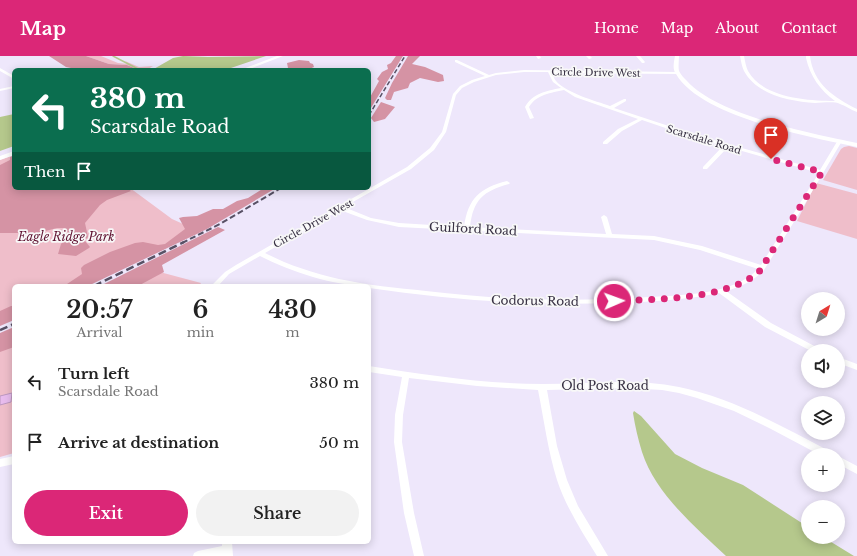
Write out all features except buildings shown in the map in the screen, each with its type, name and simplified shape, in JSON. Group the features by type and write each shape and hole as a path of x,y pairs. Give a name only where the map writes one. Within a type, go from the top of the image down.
{"street":[{"path":"248,68 281,56"},
{"path":"638,56 643,62"},
{"path":"677,56 676,66 678,73 693,90 722,106 774,125 857,145"},
{"path":"742,56 742,66 747,76 753,82 766,90 800,100 839,102"},
{"path":"808,56 811,69 823,91 839,102 857,111"},
{"path":"456,62 488,76"},
{"path":"0,69 12,77"},
{"name":"Scarsdale Road","path":"549,71 554,81 576,96 726,146 822,172"},
{"name":"Circle Drive West","path":"216,284 227,273 259,253 397,176 423,158 432,149 444,132 454,95 466,84 488,76 518,72 678,73"},
{"path":"0,90 12,87"},
{"path":"532,118 527,107 534,98 545,93 564,89"},
{"path":"610,108 625,100"},
{"path":"605,143 620,130 641,118"},
{"name":"Codorus Road","path":"371,286 474,299 528,302 643,300 721,291 745,281 762,268 840,141"},
{"path":"705,168 726,146"},
{"path":"0,158 12,154"},
{"path":"467,229 470,209 474,202 496,185 507,183"},
{"name":"Guilford Road","path":"341,208 383,223 406,226 654,238 683,243 713,251 762,268"},
{"path":"604,216 608,235"},
{"name":"Codorus Road","path":"259,253 291,269 317,276 359,284"},
{"path":"721,291 768,325 804,344"},
{"path":"845,362 857,366"},
{"name":"Old Post Road","path":"371,369 478,383 542,387 651,386 678,390 707,398 740,411 814,448"},
{"path":"406,375 399,415 398,442 409,513 419,556"},
{"path":"542,387 553,445 563,482 586,531 603,556"},
{"path":"0,464 12,461"},
{"path":"845,464 857,470"},
{"path":"198,556 228,549"}],"green space":[{"path":"86,56 101,56 118,63 128,64 125,61 139,67 153,66 150,68 134,68 127,65 109,64"},
{"path":"849,146 857,148 857,190 823,180 841,149"},
{"name":"Eagle Ridge Park","path":"12,156 12,190 133,190 172,219 201,232 88,284 12,284 12,319 0,325 0,160"},
{"path":"816,183 857,194 857,239 797,221"},
{"path":"141,267 201,283 200,284 106,284"},
{"path":"12,330 12,454 0,457 0,336"}],"shaded area":[{"path":"49,56 86,56 109,64 127,65 134,68 71,68 66,67"},
{"path":"183,56 266,56 231,68 156,68 173,58"},
{"path":"396,56 403,56 371,108 371,95 379,81 377,79 382,72 388,69 387,65 391,63"},
{"path":"408,56 420,56 412,64 425,67 443,75 444,81 438,82 420,78 410,83 408,88 394,92 391,100 387,100 385,98 392,83"},
{"path":"299,60 309,61 314,67 288,68 287,63"},
{"path":"381,102 395,107 385,119 374,122 371,118"},
{"path":"12,114 12,147 0,151 0,117"},
{"path":"12,156 12,190 131,191 107,200 100,205 85,223 88,237 86,239 82,234 71,236 64,228 57,228 38,233 0,233 0,165 10,160 10,157"},
{"path":"261,190 273,190 207,229 92,284 67,284 82,274 81,268 84,265 110,252 135,243 143,242 158,245 165,244 185,229 179,218 197,216 213,209 223,209 237,201 248,198"},
{"path":"218,227 225,230 162,265 164,272 142,284 104,284"},
{"path":"65,239 85,241 90,247 76,256 58,254 61,244"},
{"path":"12,306 12,321 0,326 0,311"},
{"path":"12,328 12,348 0,352 0,333"},
{"path":"634,411 641,416 675,454 702,468 743,485 801,522 801,544 834,544 854,556 726,556 689,521 656,481 642,452 633,413"}],"waterway":[{"path":"113,56 136,68"}],"railway":[{"path":"371,112 405,56"},
{"path":"184,242 220,224 278,190"},
{"path":"98,284 184,242"},
{"path":"0,330 12,325"}],"route":[{"path":"614,301 688,296 721,291 745,281 759,272 822,172 771,159"}]}
